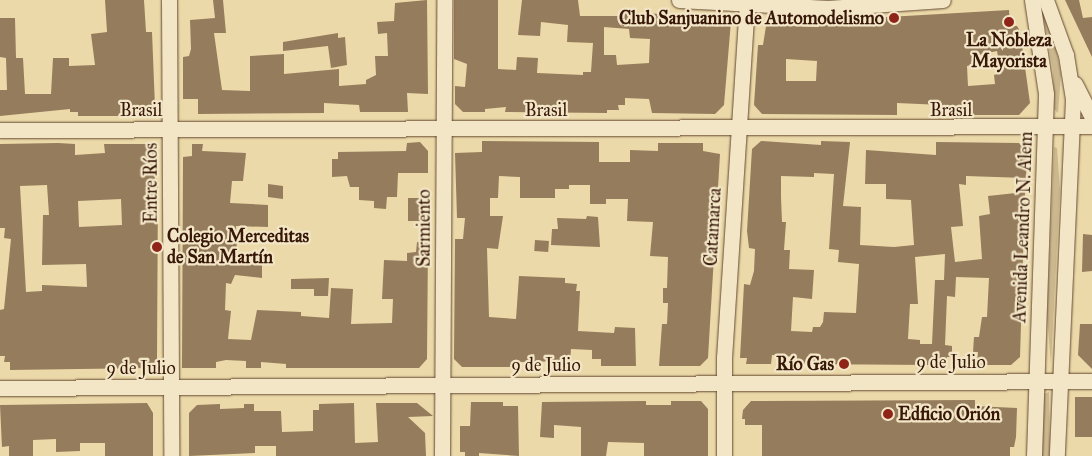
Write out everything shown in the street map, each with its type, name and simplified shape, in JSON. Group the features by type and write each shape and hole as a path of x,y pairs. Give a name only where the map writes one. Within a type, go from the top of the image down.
{"street":[{"name":"Entre Ríos","path":"169,0 171,456"},
{"name":"Sarmiento","path":"442,456 444,0"},
{"path":"680,0 747,2 828,8 943,0"},
{"name":"Avenida Leandro N. Alem","path":"1032,0 1044,69 1045,127 1034,456"},
{"path":"1046,0 1061,36 1070,73 1072,126 1058,381 1057,456"},
{"name":"Catamarca","path":"724,456 724,383 747,2"},
{"path":"1070,73 1092,118"},
{"name":"Brasil","path":"0,130 738,129 1092,126"},
{"name":"9 de Julio","path":"0,388 1092,381"}],"shaded area":[{"path":"1042,8 1055,43 1061,74 1058,113 1054,109 1053,71"},
{"path":"1054,147 1057,148 1060,189 1051,364 1047,316"},
{"path":"1049,392 1050,456 1042,456 1044,394"}],"building":[{"path":"105,0 144,0 146,32 152,32 155,107 147,116 78,116 78,112 70,112 70,109 0,116 0,90 7,90 6,58 0,57 0,18 15,18 16,58 23,58 25,94 51,94 53,58 69,58 69,66 95,65 91,34 107,32"},
{"path":"213,0 223,0 226,33 214,33 222,90 250,91 250,56 284,54 284,74 339,69 339,86 366,84 366,80 376,75 375,56 388,56 387,33 378,34 377,22 394,21 395,3 427,0 428,94 407,93 408,112 360,112 359,105 324,103 324,113 198,114 198,99 183,99 183,57 189,56 191,49 190,20 215,18"},
{"path":"454,0 498,0 498,69 516,70 517,57 538,58 537,73 583,75 583,72 591,72 593,43 567,42 568,25 541,22 540,36 518,35 522,0 578,0 580,16 621,16 621,12 722,17 722,20 731,21 724,105 715,114 652,113 649,99 625,98 625,105 618,105 619,110 607,110 607,113 505,112 506,107 485,109 485,112 463,112 455,104 455,86 465,87 467,64 454,59","holes":["604,27 629,29 630,38 650,39 649,63 617,65 616,55 604,55"]},
{"path":"1065,0 1079,0 1083,18 1092,17 1092,57"},
{"path":"1009,10 1010,26 1017,26 1020,31 1030,103 1019,115 951,115 950,108 942,108 942,105 897,103 897,115 762,114 754,105 758,45 763,45 766,26 773,26 774,19 792,20 791,26 819,27 819,21","holes":["997,51 1001,73 994,75 995,84 968,86 967,66 975,64 974,56","786,59 817,61 816,81 786,81"]},
{"path":"338,33 338,38 345,37 347,65 331,68 328,46 283,51 283,42"},
{"path":"482,141 599,142 599,162 630,162 630,150 658,151 658,143 703,143 703,151 720,154 708,358 700,366 659,366 662,324 667,324 668,303 663,303 663,288 667,288 668,257 650,256 653,222 627,221 628,199 606,199 606,204 590,204 590,185 569,185 569,189 555,189 555,198 520,198 520,177 499,176 498,198 490,198 490,216 503,216 498,249 487,248 489,317 516,319 519,276 565,278 565,283 577,284 576,291 580,291 578,331 614,333 615,327 635,328 636,366 601,366 601,359 592,359 592,350 571,349 570,361 521,362 521,367 462,367 454,359 455,239 463,239 465,218 457,218 455,153 482,152"},
{"path":"761,141 821,145 821,141 850,142 843,206 861,207 860,245 894,247 914,245 911,200 886,199 886,184 865,184 866,150 936,155 936,142 1019,143 1027,152 1026,178 966,176 966,185 959,184 963,226 951,227 955,262 982,259 979,216 990,214 988,196 1025,192 1020,357 1011,365 977,365 978,352 973,352 974,337 979,337 982,317 987,317 989,278 956,277 955,297 947,296 945,345 952,346 952,357 947,357 946,362 931,361 931,365 797,364 797,357 772,355 771,364 746,364 747,358 740,358 744,284 750,285 754,271 755,249 749,248 747,231 752,149","holes":["814,173 834,174 829,249 839,250 838,262 859,264 856,313 824,312 823,322 820,327 813,327 812,332 791,331 793,297 812,299 814,270 789,269 790,250 784,250 786,222 782,222 781,176 814,177","945,254 944,280 935,280 932,344 920,344 920,340 908,339 910,304 918,304 915,257"]},
{"path":"420,142 428,151 428,173 398,173 397,197 387,197 386,209 374,208 374,201 359,200 359,187 350,187 347,176 332,177 332,159 338,159 338,152 406,151 407,143"},
{"path":"0,144 75,144 75,155 105,153 104,144 145,144 155,153 155,181 158,181 157,360 149,368 10,370 10,362 4,362 5,356 0,356 0,310 4,309 11,239 4,238 5,228 0,228","holes":["47,185 49,215 43,215 42,265 86,264 87,287 42,285 42,291 26,292 20,186","121,199 122,225 79,227 78,201"]},
{"path":"192,144 203,144 202,151 246,153 243,181 232,181 230,203 268,205 268,227 236,226 237,257 262,256 262,278 235,275 231,284 226,283 225,310 231,311 228,339 251,340 257,310 301,312 301,316 329,318 331,288 353,289 351,324 392,323 393,299 382,299 384,260 407,261 407,253 416,252 417,242 428,243 427,359 419,368 286,368 286,364 261,362 261,368 246,368 246,361 226,360 216,362 216,368 182,368 183,157 192,156"},
{"path":"268,184 283,186 283,199 268,197"},
{"path":"408,198 428,198 428,221 408,221"},
{"path":"587,216 598,217 600,247 551,245 552,229 558,229 557,218 586,219"},
{"path":"1083,234 1092,235 1092,271 1082,272"},
{"path":"535,240 549,241 548,252 534,251"},
{"path":"329,278 328,296 314,296 314,289 291,289 291,279"},
{"path":"1080,324 1092,324 1092,369 1078,355"},
{"path":"1075,397 1092,397 1092,437 1075,437"},
{"path":"975,400 975,406 1017,408 1016,437 1014,447 1010,447 1010,456 762,456 762,425 745,425 745,419 742,419 743,410 751,401"},
{"path":"646,401 646,405 671,405 671,401 701,401 708,409 708,456 644,456 644,443 608,442 606,456 581,456 581,427 554,425 554,438 540,437 542,402"},
{"path":"471,402 503,402 503,406 518,406 519,456 479,453 479,456 465,456 465,452 460,452 460,426 470,426"},
{"path":"147,403 153,413 153,456 105,456 105,443 80,443 80,451 56,452 56,439 33,440 33,456 9,456 9,446 2,447 0,405"},
{"path":"354,403 355,443 378,442 376,403 417,403 433,416 408,417 425,433 426,456 276,456 276,446 255,446 255,453 189,456 189,413 197,405 220,404 220,409 244,408 244,404 254,404 254,411 281,411 282,432 313,431 313,410 319,410 319,404"}],"place":[{"name":"Club Sanjuanino de Automodelismo","path":"894,18"},
{"name":"La Nobleza Mayorista","path":"1009,22"},
{"name":"Colegio Merceditas de San Martín","path":"157,247"},
{"name":"Río Gas","path":"844,364"},
{"name":"Edficio Orión","path":"888,414"}]}
